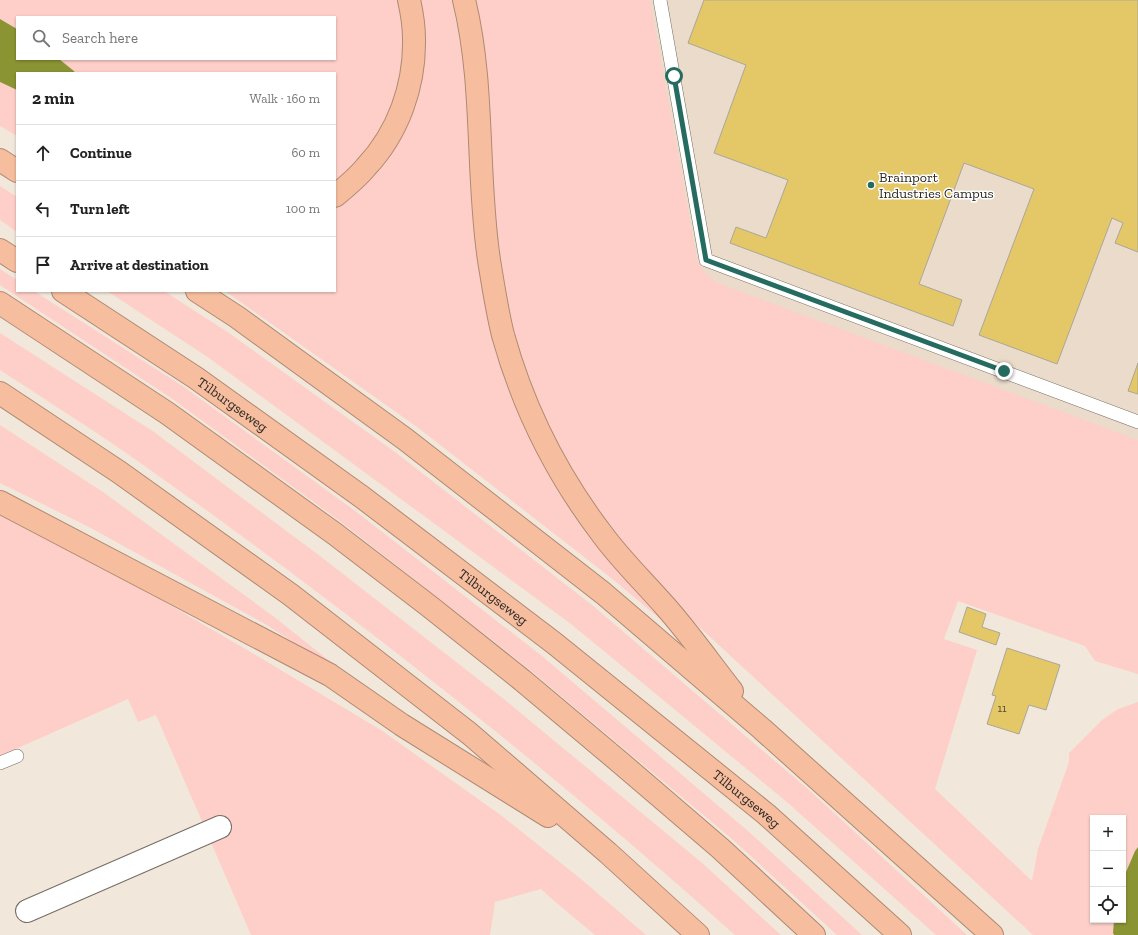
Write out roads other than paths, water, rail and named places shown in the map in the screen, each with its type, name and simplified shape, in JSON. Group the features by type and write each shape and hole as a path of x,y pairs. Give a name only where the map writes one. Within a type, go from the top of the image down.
{"highway":[{"path":"336,195 354,180 379,152 396,125 403,107 414,56 414,38 409,0"},
{"path":"464,0 477,80 484,222 493,289 503,335 535,422 558,468 601,534 665,607 762,730"},
{"path":"0,155 16,162"},
{"path":"0,160 16,170"},
{"path":"0,250 16,260"},
{"name":"Tilburgseweg","path":"65,292 196,378 362,497 547,638 766,814 900,935"},
{"path":"199,292 237,317 405,439 603,593 762,730 992,935"},
{"path":"0,303 167,413 335,534 423,602 522,680 622,764 720,848 814,935"},
{"path":"0,393 119,472 291,595 470,734 608,854 698,935"},
{"path":"0,502 330,675 402,725 608,854"}],"street":[{"path":"27,911 220,827"}],"lane":[{"path":"660,0 706,260 1138,422"},
{"path":"0,763 17,756"}],"place":[{"name":"Brainport Industries Campus","path":"871,185"}]}
